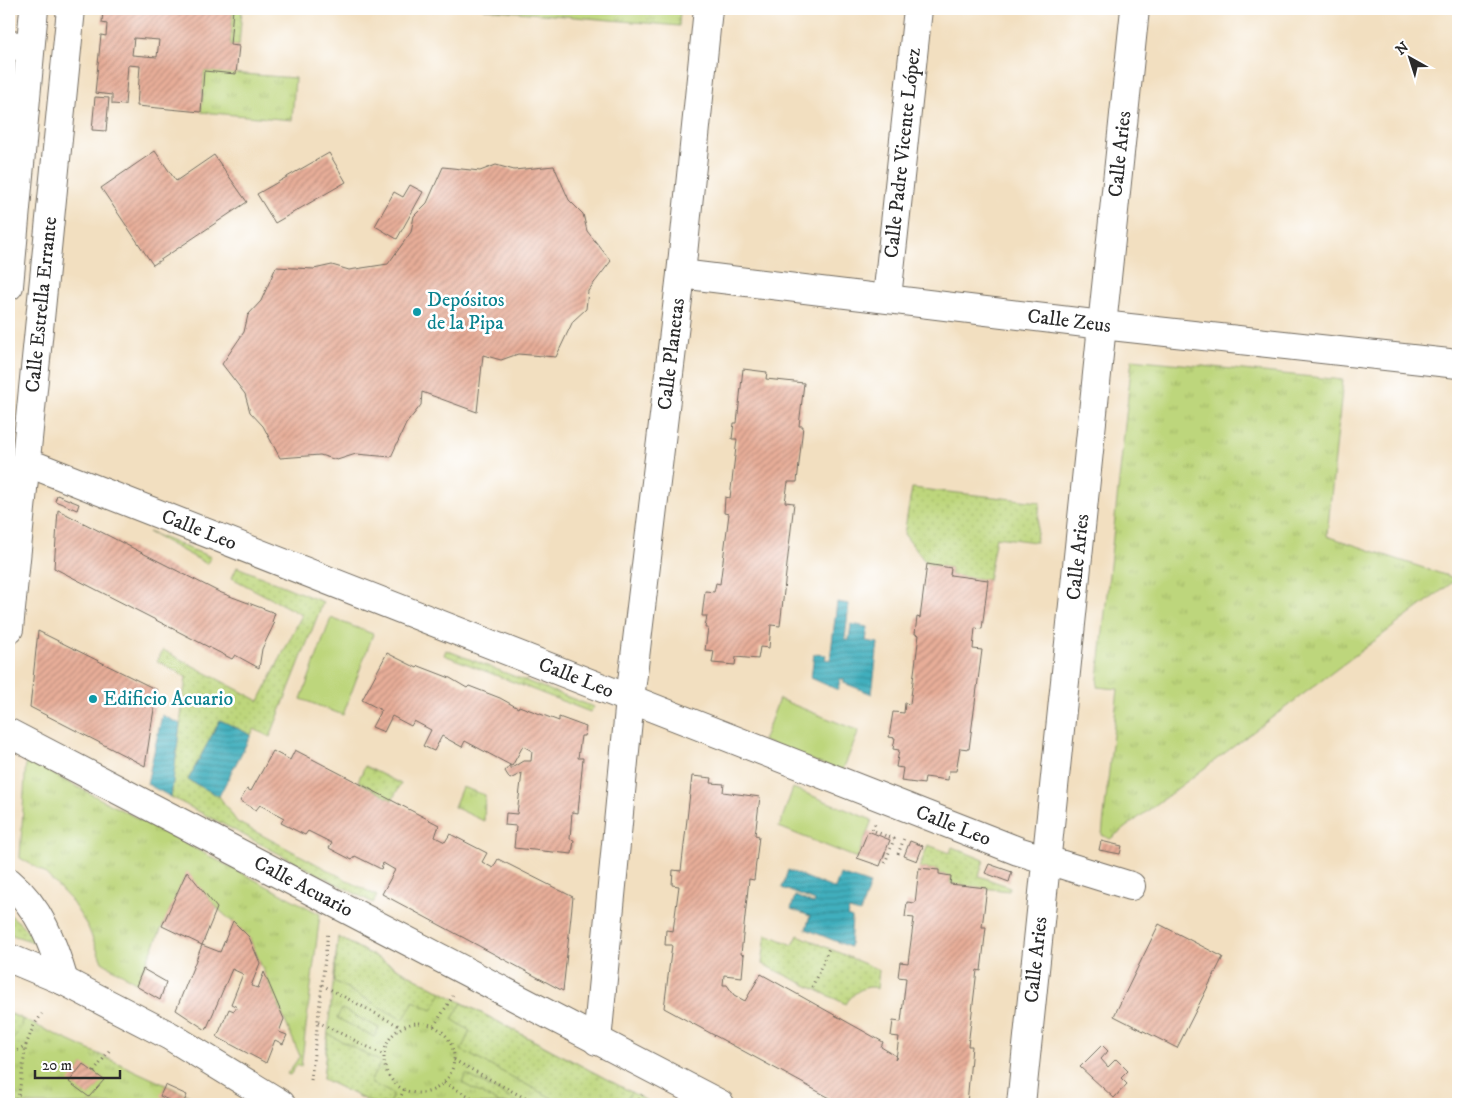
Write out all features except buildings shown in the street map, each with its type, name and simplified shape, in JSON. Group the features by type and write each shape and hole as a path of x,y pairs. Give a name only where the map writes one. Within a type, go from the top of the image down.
{"street":[{"name":"Calle Estrella Errante","path":"9,286 19,46 34,9"},
{"name":"Calle Estrella Errante","path":"9,629 71,9"},
{"name":"Calle Planetas","path":"630,699 681,274 708,9"},
{"name":"Calle Padre Vicente López","path":"887,298 918,9"},
{"name":"Calle Aries","path":"1021,1104 1135,9"},
{"name":"Calle Zeus","path":"681,274 1102,325 1458,364"},
{"name":"Calle Leo","path":"26,462 1047,862 1131,886"},
{"path":"597,1042 630,699"},
{"name":"Calle Acuario","path":"9,733 468,972 597,1042 720,1104"},
{"path":"9,882 25,895 46,928 64,981"},
{"path":"9,958 64,981 170,1036 281,1104"}],"path":[{"path":"882,826 875,824 872,830 894,839 885,863"},
{"path":"898,854 903,840"},
{"path":"311,1080 332,901"},
{"path":"812,987 829,948"},
{"path":"434,1026 468,972"},
{"path":"322,985 401,1027"},
{"path":"14,1104 19,1094 26,1045 34,1024 42,1014"},
{"path":"318,1022 384,1055"},
{"path":"418,1022 434,1026 447,1036 452,1044 454,1060 449,1076 437,1088 420,1093 404,1090 397,1085 386,1071 384,1055 391,1036 401,1027 418,1022"},
{"path":"9,1056 17,1049 26,1045"},
{"path":"94,1072 111,1048"},
{"path":"454,1060 536,1104"},
{"path":"444,1083 484,1104"},
{"path":"396,1104 404,1090"}],"green space":[{"path":"233,9 242,9 239,46 230,45"},
{"path":"484,9 680,9 679,26"},
{"path":"204,71 295,78 292,120 201,112"},
{"path":"1132,359 1343,380 1327,536 1457,579 1110,839 1102,835 1118,689 1097,687"},
{"path":"912,488 1040,502 1036,542 996,537 988,580 950,575 951,568 927,564 904,534"},
{"path":"148,532 211,557 207,564"},
{"path":"237,567 323,602 270,737 254,729 251,735 220,720 188,780 219,796 237,822 377,896 373,903 171,797 186,677 157,661 163,650 259,701 302,615 232,578"},
{"path":"331,618 373,634 343,715 301,699"},
{"path":"446,650 594,707 590,712 444,655"},
{"path":"779,699 859,731 842,772 763,741"},
{"path":"26,760 320,914 301,1067 297,1065 290,1075 287,1074 300,1056 249,937 217,908 187,872 137,983 102,962 88,927 70,899 44,872 20,858"},
{"path":"365,766 401,784 392,800 358,781"},
{"path":"462,787 485,795 484,821 454,807"},
{"path":"793,788 872,820 857,858 779,827"},
{"path":"928,845 950,853 952,847 984,860 979,876 1010,887 1009,891 950,884 951,876 939,874 939,870 919,868"},
{"path":"9,914 21,924 37,943 9,934"},
{"path":"766,934 793,945 798,935 879,970 877,989 870,987 861,989 846,1004 762,964"},
{"path":"338,937 653,1104 374,1104 323,1079"},
{"path":"338,937 442,992 432,1010 414,1001 403,1020 334,981"},
{"path":"462,1003 631,1092 625,1104 563,1104 461,1050 470,1031 452,1019"},
{"path":"342,1009 379,1028 374,1037 337,1018"},
{"path":"9,1013 207,1104 9,1104"},
{"path":"9,1013 22,1019 21,1028 9,1044"},
{"path":"328,1034 381,1062 370,1082 393,1094 389,1104 374,1104 323,1079"},
{"path":"466,1074 521,1104 501,1104 462,1083"}],"water":[{"path":"837,602 849,604 845,639 849,640 851,624 868,627 866,641 878,643 872,694 844,683 844,679 840,679 838,690 811,678 814,654 826,655 825,659 830,660"},
{"path":"162,715 180,724 171,797 147,784"},
{"path":"220,720 251,735 219,796 188,780"},
{"path":"788,870 835,889 840,874 870,884 860,913 849,910 847,916 852,918 850,947 806,929 810,916 791,909 795,896 814,904 815,901 782,888"}],"place":[{"name":"Depósitos de la Pipa","path":"417,312"},
{"name":"Edificio Acuario","path":"93,699"}]}
